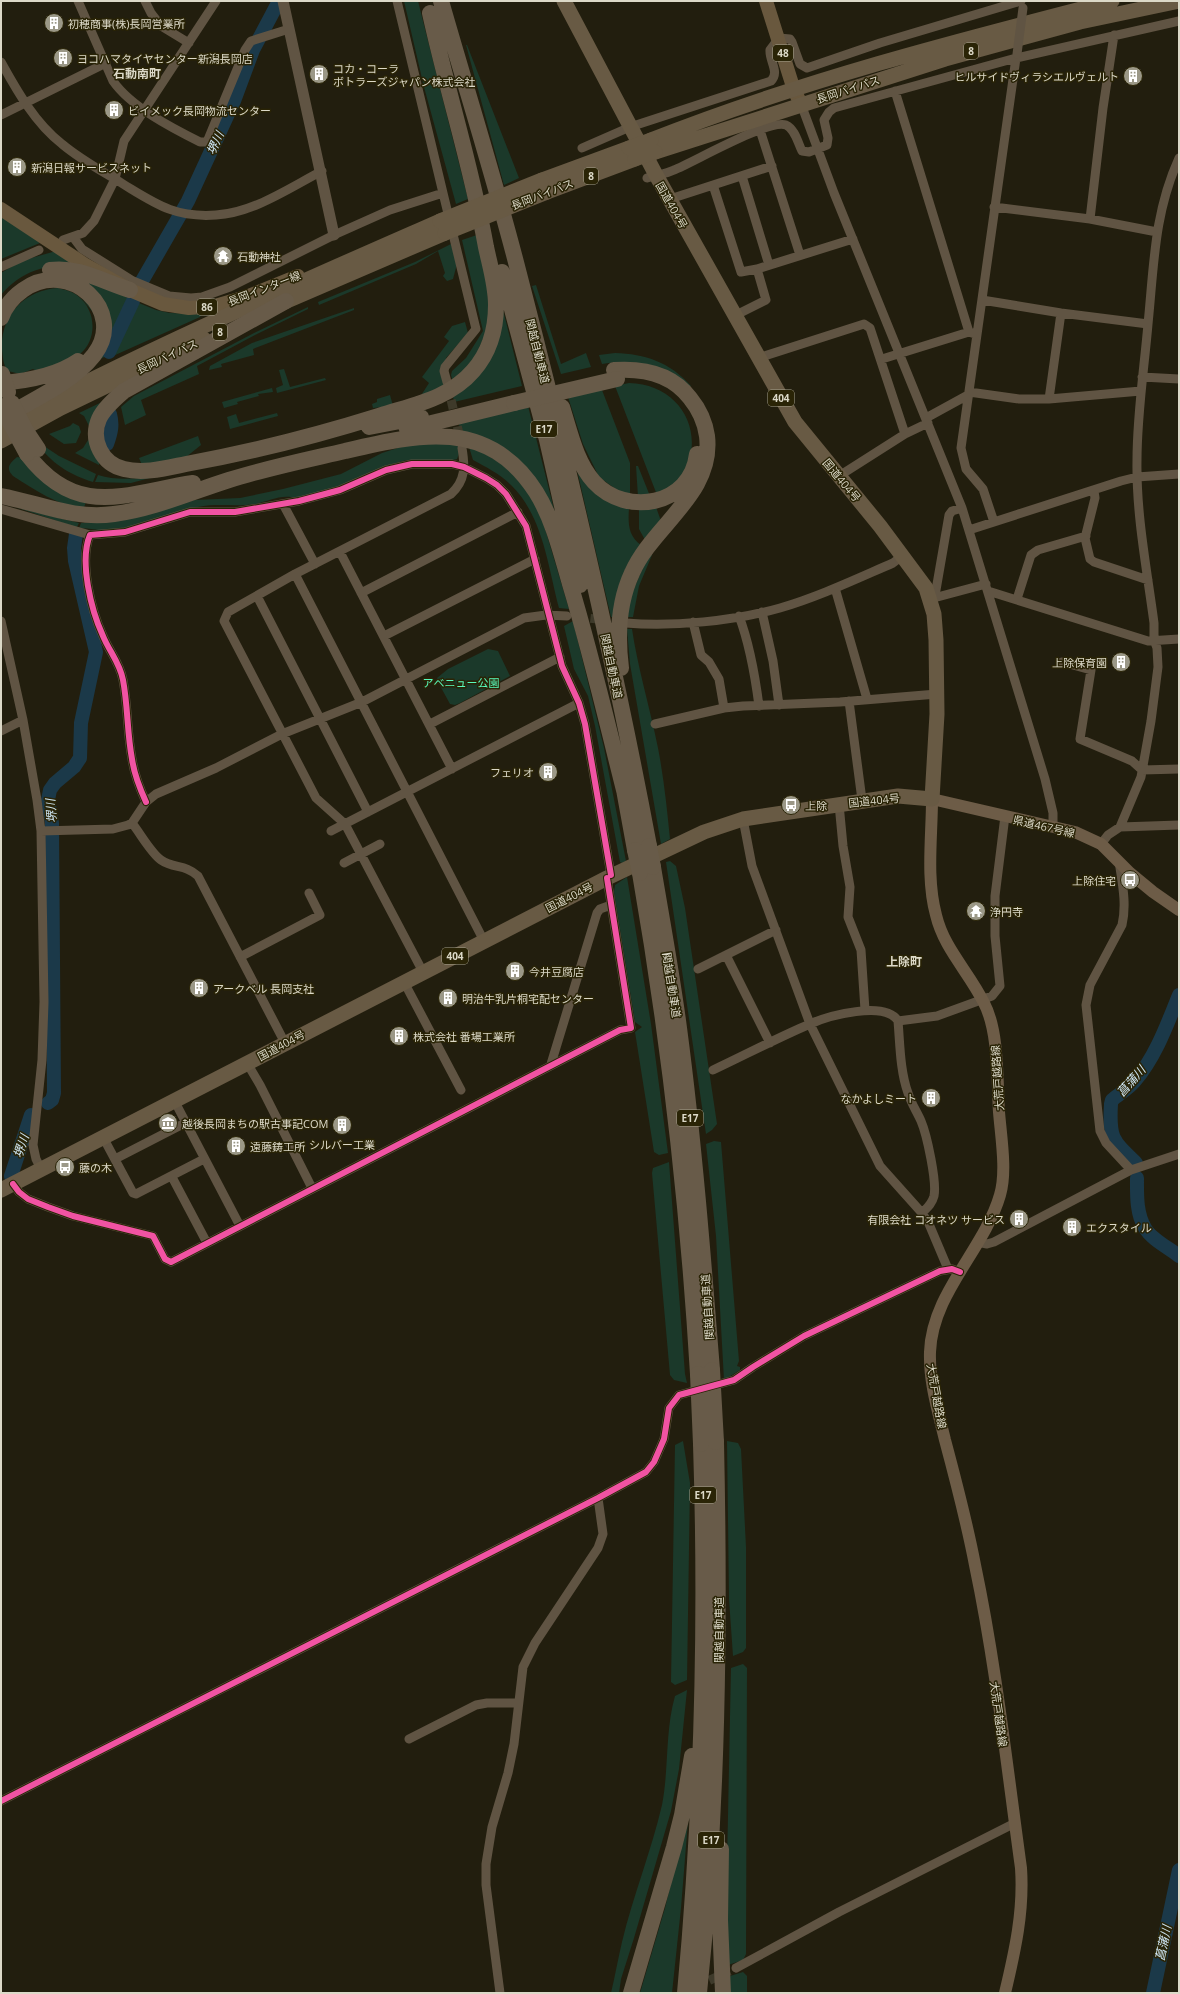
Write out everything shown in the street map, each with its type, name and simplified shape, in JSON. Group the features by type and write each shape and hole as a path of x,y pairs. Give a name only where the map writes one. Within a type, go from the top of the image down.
{"highway":[{"name":"関越自動車道","path":"441,1 519,274 564,454 601,614 646,870 654,956 674,1099 705,1372 719,1609 711,1654 700,1696 699,1814 685,1993"},
{"name":"国道404号","path":"7,1187 41,1168 609,876 704,832 743,819 862,800 898,796 932,799 937,694 936,625 926,588 876,520 795,422 734,316 670,199 651,176 630,127 564,1"},
{"name":"長岡バイパス","path":"1,441 34,422 128,375 442,227 545,186 653,146 756,102 883,62 1112,1"},
{"name":"長岡バイパス","path":"653,146 801,104 1000,43 1080,22 1179,1"},
{"name":"関越自動車道","path":"428,7 474,166 547,440 593,640 625,794 642,848"},
{"path":"286,301 124,391 105,410 97,427 96,441 102,454 114,466 126,469 157,469 243,453 314,436 419,404 450,391 465,379 478,364 491,338 496,305 492,271 480,210 444,75 428,7"},
{"name":"長岡バイパス","path":"1,426 128,361 204,325 425,228 442,227"},
{"path":"1,301 10,289 21,281 32,275 52,269 85,273 130,290"},
{"path":"519,274 575,446 584,467 601,489 613,497 635,503 653,502 670,495 678,489 690,474 694,466 698,449 694,423 679,399 665,388 647,381 616,375"},
{"path":"1,318 14,298 26,287 41,281 60,279 68,281 87,292 101,311 104,328 99,346 94,355 81,368 63,382 1,419"},
{"path":"1,331 6,316 15,303 28,292 44,285 66,286 80,293 89,302 97,322 95,336 90,350 72,365 4,391 39,469 62,486 79,493 106,498 125,497 182,484 250,474"},
{"path":"314,436 399,422 513,399 632,370 651,372 676,384 689,396 700,412 706,432 708,443 705,465 698,483 687,500 652,540 639,560 626,586 621,612 619,638 621,666 647,818 642,848"},
{"path":"319,457 513,399"},
{"path":"1,496 75,514 111,514 143,507 250,474 400,438 442,436 481,445 504,458 522,473 543,505 560,550 586,641 625,794"},
{"path":"32,451 66,478 83,486 111,490 131,488 165,479 243,453"},
{"name":"関越自動車道","path":"699,1993 709,1875 721,1688 711,1654 704,1545 709,1443"},
{"path":"721,1688 720,1920 723,1993"},
{"path":"631,1993 682,1815 700,1696"}],"main road":[{"name":"48","path":"766,1 794,90 801,104"},
{"name":"長岡インター線","path":"1,209 84,264 130,290 163,304 189,308 215,306 266,290 369,245 425,228"},
{"name":"県道467号線","path":"932,799 1075,832 1101,844 1130,873 1152,892 1179,910"},
{"name":"大荒戸越路線","path":"932,799 930,874 936,915 944,938 983,1000 990,1016 993,1032 1003,1181 999,1200 960,1272 934,1329 930,1350 930,1368 938,1411 985,1611 1021,1868 1023,1898 1021,1918 1005,1993"}],"street":[{"path":"78,1 106,62 113,81 120,92 135,104 200,142 207,142 245,50 251,41 290,29"},
{"path":"145,1 151,13 161,26 188,43"},
{"path":"63,240 82,233 94,221 115,179 124,141 216,1"},
{"path":"283,1 322,171 334,235"},
{"path":"397,1 476,329 445,367 444,371 447,382"},
{"path":"582,148 630,127 771,81 775,77 775,71 770,50 778,38 790,40 800,64 808,68 880,44 1022,3 1017,56 994,207 982,300 973,333 969,394 961,448 962,458 966,469 984,489 994,522"},
{"path":"651,176 673,170 718,147 760,130 785,125 793,131 802,151 806,152 817,149 827,145 828,141 824,120 828,112 834,108 1017,56 1179,21"},
{"path":"1090,219 1103,108 1114,35"},
{"path":"1,62 17,92 61,144 92,166 172,212 212,216 225,214 250,207 322,171"},
{"path":"1,115 106,62"},
{"path":"895,91 973,333"},
{"path":"801,104 817,149 962,508 1045,779 1053,813 1053,826"},
{"path":"760,130 800,255"},
{"path":"1101,844 1108,835 1120,826 1137,789 1142,770 1157,681 1157,648 1154,640 1154,623 1137,477 1140,391 1148,324 1153,253 1165,193 1179,158"},
{"path":"670,199 772,166"},
{"path":"742,176 769,265"},
{"path":"712,185 740,270 743,272 853,239"},
{"path":"73,236 82,249 133,281 169,296 180,298 202,297 230,287 334,235 397,208 443,193"},
{"path":"994,207 1090,219 1157,232"},
{"path":"1,267 39,250"},
{"path":"734,316 766,300 757,269"},
{"path":"982,300 1061,313 1148,324"},
{"path":"1049,399 1061,313"},
{"path":"758,358 864,324 870,328 882,359 905,434"},
{"path":"882,359 973,333"},
{"path":"1142,377 1179,379"},
{"path":"839,476 969,394 1019,399 1049,399 1140,391"},
{"path":"424,972 345,824 316,798 224,621 228,612 295,574 451,494 462,480 464,467 462,448"},
{"path":"1,508 90,535 125,532 190,512 235,512 283,504 340,490 399,466 423,463 452,464 464,467 497,485 518,512 526,526 560,657 568,681 579,703 589,745 592,773 609,876 610,905 631,1028 620,1030 551,1064 171,1262 165,1259 153,1236 73,1216 28,1199 19,1192 7,1187"},
{"path":"969,530 1137,477 1179,474"},
{"path":"1094,490 1095,498 1086,536 1090,559 1094,562 1148,580"},
{"path":"283,504 315,564"},
{"path":"930,599 936,590 949,515 952,511 962,508"},
{"path":"361,593 518,512"},
{"path":"90,535 85,554 90,591 103,637 120,667 124,681 132,760 146,802"},
{"path":"1017,599 1031,555 1038,550 1086,536"},
{"path":"340,552 452,768"},
{"path":"626,623 693,622 762,612 798,602 834,588 893,563 902,556"},
{"path":"384,636 535,559"},
{"path":"295,574 484,941"},
{"path":"930,599 987,587 1017,599 1148,641 1179,639"},
{"path":"834,588 867,699"},
{"path":"257,596 368,812"},
{"path":"762,612 773,661 779,705"},
{"path":"44,831 121,828 132,823 146,802 156,794 216,768 282,734 362,702 524,618 550,615 567,616"},
{"path":"739,616 747,637 753,663 759,706"},
{"path":"1,621 23,720 44,831 44,1002 39,1103 33,1146 36,1159 41,1168"},
{"path":"693,622 701,655 709,662 719,679 724,708"},
{"path":"430,724 560,657"},
{"path":"1062,662 1091,670 1080,739 1132,761 1142,770 1179,769"},
{"path":"655,724 724,708 849,701 937,694"},
{"path":"849,701 862,800"},
{"path":"331,831 579,703"},
{"path":"1,731 23,720"},
{"path":"839,804 843,846 850,887 848,917 861,950 866,1010"},
{"path":"898,1021 929,1018 983,1000 992,996 1000,986 996,936 995,896 1005,816"},
{"path":"743,819 752,866 810,1024 880,1166 929,1224 948,1269"},
{"path":"132,823 160,860 168,864 185,867 198,876 285,1043"},
{"path":"1120,826 1179,825"},
{"path":"344,862 380,844"},
{"path":"1118,860 1124,896 1124,916 1122,924 1090,984 1086,1005 1100,1131 1106,1143 1130,1170"},
{"path":"240,957 320,915 309,893"},
{"path":"551,1064 597,913 600,909 610,905"},
{"path":"698,969 776,930"},
{"path":"726,955 770,1043"},
{"path":"404,982 461,1090"},
{"path":"713,1070 810,1024 866,1010 890,1014 898,1021 906,1087 922,1123 928,1146 934,1196 931,1204 922,1214"},
{"path":"247,1063 260,1084 312,1188"},
{"path":"174,1100 240,1226"},
{"path":"115,1159 185,1123"},
{"path":"103,1137 133,1193 136,1194 172,1177 204,1159"},
{"path":"977,1242 987,1244 994,1242 1130,1170 1179,1154"},
{"path":"172,1177 207,1243"},
{"path":"1,1801 598,1498 646,1472 654,1462 664,1439 669,1408 678,1395 734,1380 758,1363 804,1336 940,1270 948,1269 960,1272"},
{"path":"500,1993 486,1885 486,1864 492,1828 508,1773 514,1744 522,1666 598,1548 603,1534 598,1498"},
{"path":"408,1739 476,1705 487,1703 518,1704"},
{"path":"736,1968 839,1912 1015,1823"}],"green space":[{"path":"404,1 418,1 468,199 456,204 424,87"},
{"path":"466,45 519,178 504,185"},
{"path":"1,215 40,243 1,259"},
{"path":"477,235 487,276 489,325 473,362 453,382 451,375 452,371 466,358 483,331 462,240"},
{"path":"451,244 457,264 453,279 447,281 443,276 445,273 438,251 416,264 319,305 318,302 415,262"},
{"path":"56,251 76,264 35,270 17,280 1,295 1,273 21,261"},
{"path":"62,273 105,285 132,300 106,356 93,363 106,329"},
{"path":"536,285 561,364 586,353 591,367 561,374 532,286"},
{"path":"58,288 76,294 84,302 88,309 91,317 92,333 86,348 71,360 38,372 33,369 20,374 8,371 3,358 2,337 10,316 25,299 46,290"},
{"path":"134,301 156,310 170,313 201,314 200,317 113,356 110,355"},
{"path":"502,306 522,386 454,402 453,396"},
{"path":"308,307 308,309 197,366 199,374 141,400 146,415 125,425 121,407 134,396 254,333"},
{"path":"354,308 354,310 253,349 254,355 221,364 222,367 209,370 210,366 252,343"},
{"path":"465,322 468,333 446,358 444,388 420,397 429,383 422,377 449,341 444,337 452,326"},
{"path":"615,353 637,355 666,365 691,386 687,387 647,365 628,362 602,364 599,355"},
{"path":"284,369 290,387 325,378 326,380 277,393 276,388 283,385 279,370"},
{"path":"629,383 647,386 662,392 675,402 684,414 690,428 692,444 689,460 682,477 680,480 657,495 615,386"},
{"path":"272,388 273,392 258,394 259,396 237,402 238,404 224,408 222,402"},
{"path":"602,390 630,463 630,496 624,495 599,477 583,444 568,397"},
{"path":"390,395 393,406 373,408 372,404 377,402 377,399"},
{"path":"104,401 90,428 84,416 79,413"},
{"path":"528,406 557,521 552,510 469,433 461,431 458,421"},
{"path":"277,413 278,416 230,429 227,417 236,414 239,423"},
{"path":"73,423 79,426 81,432 76,443 64,444 49,434 70,426"},
{"path":"198,436 201,445 186,457 142,465 139,458"},
{"path":"90,437 100,461 99,465 75,453 83,448"},
{"path":"410,444 458,444 460,451 457,459 407,460 385,466 351,482 297,499 292,497 282,497 256,504 212,505 198,507 177,512 137,527 116,531 79,528 81,523 108,522 195,500 240,498 283,489 341,474 382,453"},
{"path":"44,446 59,456 96,474 93,482 71,473 58,465 40,447"},
{"path":"469,447 482,452 507,467 538,505 569,609 559,608 543,543 530,512 522,498 502,477 473,460"},
{"path":"17,457 23,458 86,502 83,510 55,501 13,476 9,470 9,466"},
{"path":"574,457 629,508 631,533 641,545 616,617 611,617"},
{"path":"636,466 638,466 650,496 638,497"},
{"path":"165,474 131,483 95,482 98,475 123,479"},
{"path":"15,507 79,523 77,527 72,526"},
{"path":"656,507 661,521 645,540 639,529 639,509"},
{"path":"649,553 652,555 639,586 633,617 627,617 630,598"},
{"path":"573,621 604,748 626,861 622,863 620,862 588,696 574,669 564,626"},
{"path":"627,629 632,629 637,659 662,771 670,839 661,844 630,664"},
{"name":"アベニュー公園","path":"488,649 498,651 510,676 460,703 455,705 450,704 437,678 448,669"},
{"path":"670,861 676,866 685,908 717,1124 706,1134 666,862"},
{"path":"627,877 651,1024 668,1153 659,1155 654,1152 635,1032 642,1027 635,1022 614,892 615,885"},
{"path":"714,1141 721,1142 739,1361 737,1366 740,1367 740,1370 724,1380 716,1236 706,1144"},
{"path":"669,1162 685,1374 687,1383 674,1380 670,1375 652,1173 653,1168"},
{"path":"683,1441 690,1483 687,1680 675,1685 671,1682 675,1445"},
{"path":"727,1441 738,1443 741,1449 746,1547 746,1648 743,1652 733,1656 729,1599"},
{"path":"743,1664 747,1668 746,1954 743,1960 728,1965 725,1963 731,1668"},
{"path":"687,1690 679,1769 671,1811 621,1979 619,1993 611,1993 626,1925 653,1840 662,1805 666,1778 668,1736 675,1696"},
{"path":"689,1809 672,1993 640,1993 665,1908"},
{"path":"743,1972 747,1976 747,1993 726,1993 730,1976"}],"waterway":[{"name":"堺川","path":"142,281 188,201 234,101 253,50 279,1"},
{"name":"堺川","path":"109,352 133,301"},
{"name":"堺川","path":"107,444 111,429 110,414"},
{"name":"堺川","path":"48,1103 52,1100 54,1093 52,823 48,800 50,790 55,783 74,767 80,758 81,723 96,652 75,561 74,548 76,534"},
{"name":"菖蒲川","path":"1136,1163 1122,1149 1114,1138 1111,1124 1112,1100 1132,1085 1141,1073 1160,1041 1179,995"},
{"name":"堺川","path":"11,1176 31,1115"},
{"name":"菖蒲川","path":"1137,1178 1139,1210 1145,1228 1156,1240 1179,1256"},
{"name":"菖蒲川","path":"1153,1993 1179,1870"}],"tunnel":[{"path":"448,387 461,442"},
{"path":"577,617 606,620"},
{"path":"697,1986 736,1968"}],"cycle path":[{"path":"146,802 133,764 122,674 105,642 94,613 88,586 86,558 90,535 125,532 190,512 235,512 299,501 340,490 386,470 412,464 452,464 464,467 497,485 506,494 526,526 562,666 579,703 585,724 611,875"},
{"path":"13,1184 19,1192 28,1199 48,1207 73,1216 153,1236 165,1259 171,1262 620,1030 631,1028 607,878"},
{"path":"1,1801 598,1498 646,1472 654,1462 664,1439 669,1408 679,1395 734,1380 804,1336 940,1271 952,1269 960,1272"}],"place":[{"name":"初穂商事(株)長岡営業所","path":"54,23"},
{"name":"ヨコハマタイヤセンター新潟長岡店","path":"63,58"},
{"name":"コカ・コーラ ボトラーズジャパン株式会社","path":"319,74"},
{"name":"ヒルサイドヴィラシエルヴェルト","path":"1133,76"},
{"name":"ビイメック長岡物流センター","path":"114,110"},
{"name":"新潟日報サービスネット","path":"17,167"},
{"name":"石動神社","path":"223,256"},
{"name":"上除保育園","path":"1121,662"},
{"name":"フェリオ","path":"548,772"},
{"name":"上除","path":"791,805"},
{"name":"上除住宅","path":"1130,880"},
{"name":"浄円寺","path":"976,911"},
{"name":"今井豆腐店","path":"515,971"},
{"name":"アークベル 長岡支社","path":"199,988"},
{"name":"明治牛乳片桐宅配センター","path":"448,998"},
{"name":"株式会社 番場工業所","path":"399,1036"},
{"name":"なかよしミート","path":"931,1098"},
{"name":"越後長岡まちの駅古事記COM","path":"168,1123"},
{"name":"シルバー工業","path":"342,1125"},
{"name":"遠藤鋳工所","path":"236,1146"},
{"name":"藤の木","path":"65,1167"},
{"name":"有限会社 コオネツ サービス","path":"1019,1219"},
{"name":"エクスタイル","path":"1072,1227"}],"district":[{"name":"石動南町","path":"137,73"},
{"name":"上除町","path":"904,961"}]}
